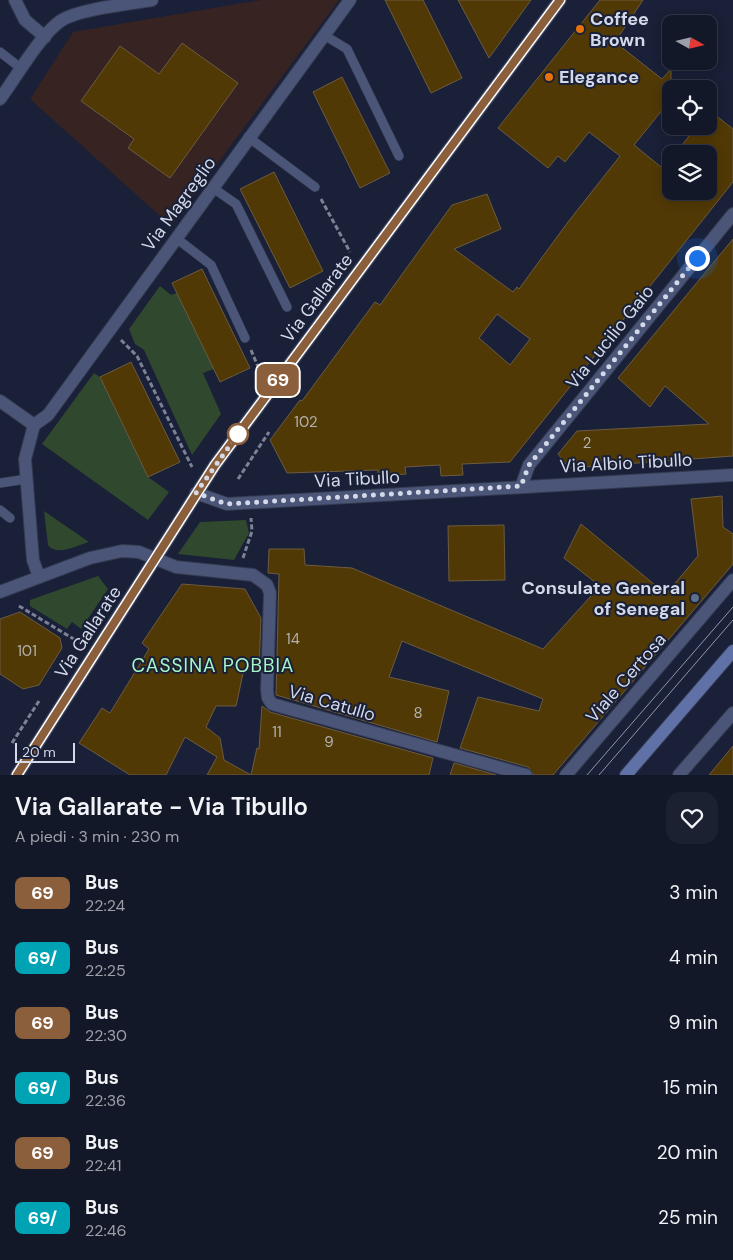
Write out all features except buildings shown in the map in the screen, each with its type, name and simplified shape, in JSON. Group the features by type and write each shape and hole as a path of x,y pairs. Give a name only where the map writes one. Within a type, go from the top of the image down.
{"main road":[{"path":"626,775 733,651"}],"street":[{"path":"15,0 25,20 45,37"},
{"path":"0,99 45,37 59,21 67,17 152,0"},
{"name":"Via Magreglio","path":"34,425 48,415 248,137 350,0"},
{"name":"Via Gallarate","path":"17,775 196,493 560,0"},
{"name":"Via Lucilio Gaio","path":"521,486 529,465 733,214"},
{"path":"0,401 34,425 25,459 33,560 39,577"},
{"name":"Via Albio Tibullo","path":"521,486 733,475"},
{"name":"Via Tibullo","path":"196,493 227,504 521,486"},
{"name":"Via Catullo","path":"0,592 90,558 122,550 139,552 176,567 253,575 267,585 270,593 267,690 268,698 272,704 526,775"},
{"name":"Viale Certosa","path":"566,775 733,580"},
{"path":"679,775 733,713"}],"lane":[{"path":"324,35 347,49 399,156"},
{"path":"0,52 22,69"},
{"path":"248,137 315,187"},
{"path":"213,188 236,204 287,307"},
{"path":"176,238 211,265 245,338"},
{"path":"0,483 27,479"},
{"path":"0,510 10,518"}],"path":[{"path":"315,187 350,252"},
{"path":"119,337 137,356 192,467"},
{"path":"245,338 262,374"},
{"path":"238,479 269,432"},
{"path":"239,574 252,531 248,503"},
{"path":"20,606 77,641"},
{"path":"12,743 39,701"}],"shaded area":[{"path":"261,0 339,0 171,226 30,99 73,32"}],"green space":[{"path":"160,286 171,295 177,293 214,369 203,373 221,414 192,455 144,350 135,344 129,329"},
{"path":"94,373 100,377 148,477 169,492 148,520 42,444"},
{"path":"44,511 89,542 62,550 52,548 48,545"},
{"path":"246,520 249,533 234,560 178,554 200,522"},
{"path":"98,576 108,589 81,629 72,622 67,629 30,606 30,600"}],"tram line":[{"path":"587,775 733,607"},
{"path":"599,775 733,620"}],"bus line":[{"name":"69","path":"17,775 215,465 560,0"}],"place":[{"name":"Coffee Brown","path":"580,29"},
{"name":"Elegance","path":"549,77"},
{"name":"Consulate General of Senegal","path":"695,598"}],"district":[{"name":"CASSINA POBBIA","path":"213,665"}],"route":[{"path":"238,434 196,493 227,504 521,486 529,465 697,258"}]}
